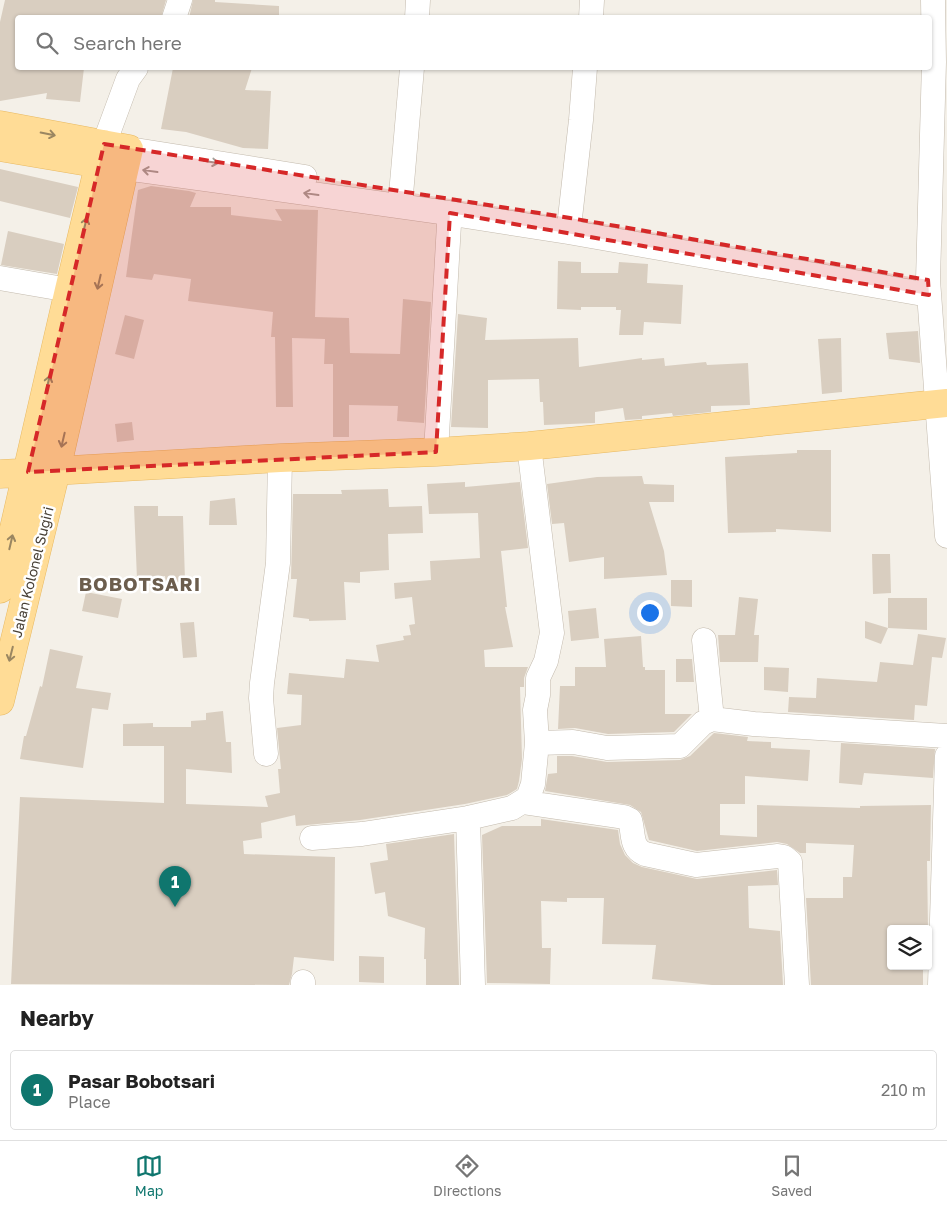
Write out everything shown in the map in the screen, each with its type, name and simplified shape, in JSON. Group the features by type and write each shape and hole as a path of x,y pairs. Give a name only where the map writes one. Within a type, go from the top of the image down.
{"main road":[{"path":"0,125 114,156"},
{"path":"0,148 114,156"},
{"path":"0,589 69,290 114,156"},
{"name":"Jalan Kolonel Sugiri","path":"0,701 56,471 114,156"},
{"path":"0,474 529,446 942,403"}],"street":[{"path":"175,15 180,0"},
{"path":"417,15 418,0"},
{"path":"591,15 592,0"},
{"path":"933,0 934,62 928,288 942,403 947,536"},
{"path":"135,70 128,79 114,156 401,199 570,218 928,288"},
{"path":"401,199 412,70"},
{"path":"570,218 585,70"},
{"path":"401,199 448,213 928,288"},
{"path":"436,452 449,234 448,213"},
{"path":"0,278 69,290"},
{"path":"312,838 362,834 468,818 512,808 528,798 533,784 537,743 535,710 538,695 538,678 546,661 552,633 529,446"},
{"path":"266,754 261,698 278,563 280,458"},
{"path":"704,640 712,719"},
{"path":"537,743 573,742 607,748 680,746 703,723 712,719 754,724 947,736"},
{"path":"940,985 947,756"},
{"path":"522,802 624,817 630,820 634,844 637,850 644,854 696,865 778,856 788,859 790,862 792,886 797,985"},
{"path":"468,818 473,985"}],"highlighted area":[{"path":"104,144 570,218 928,280 929,295 450,213 436,452 28,472"}],"building":[{"path":"5,0 166,0 162,15 15,15 15,70 84,70 80,102 46,99 47,93 0,101 0,22"},
{"path":"193,0 215,0 215,2 279,6 279,15 190,15"},
{"path":"173,70 251,70 245,90 271,91 268,149 243,148 186,132 161,129"},
{"path":"0,169 78,187 70,218 0,201"},
{"path":"151,186 196,193 190,207 231,207 231,215 282,221 275,209 318,210 315,317 349,318 350,353 400,354 403,299 431,302 424,423 397,421 398,406 349,405 349,437 333,437 333,364 324,364 325,339 292,338 293,407 276,407 275,337 271,337 273,312 188,301 191,279 154,274 152,280 126,277 138,190"},
{"path":"8,231 64,244 57,274 1,265"},
{"path":"558,261 581,262 581,273 618,273 619,262 648,264 647,283 683,285 681,324 644,322 643,335 619,335 621,310 616,310 616,307 581,307 581,310 557,309"},
{"path":"458,314 487,318 485,340 578,338 579,367 642,358 642,360 664,358 665,366 706,362 707,365 748,363 750,405 711,406 711,412 673,416 672,413 642,416 642,419 625,420 623,408 595,412 595,423 544,425 539,379 488,380 488,428 451,427"},
{"path":"125,315 144,320 134,359 115,354"},
{"path":"918,331 920,363 889,359 886,333"},
{"path":"841,338 842,392 822,394 818,339"},
{"path":"132,422 134,440 117,442 115,424"},
{"path":"797,450 831,450 831,532 776,529 776,532 728,533 725,457 797,453"},
{"path":"642,476 644,484 674,485 674,502 649,502 664,551 667,575 604,579 604,557 569,562 564,523 552,524 547,484 597,477"},
{"path":"465,482 465,487 520,482 528,548 501,551 507,607 505,607 513,647 484,650 485,667 528,667 524,678 524,687 520,687 522,759 517,789 507,795 465,804 360,820 296,826 295,815 261,823 262,838 243,841 244,854 335,857 334,961 294,957 289,985 11,984 20,797 164,803 164,746 123,746 123,724 153,723 153,727 191,727 191,721 206,720 206,713 223,711 226,742 231,742 232,773 186,769 186,804 268,807 265,796 280,793 278,769 281,769 277,728 301,725 302,695 287,694 289,673 344,678 346,659 379,662 376,645 404,640 403,636 411,635 409,625 415,624 412,597 395,599 394,583 431,580 430,561 480,558 478,513 429,514 427,484"},
{"path":"388,489 389,507 422,506 423,533 388,534 389,570 360,572 360,583 344,582 346,620 309,621 309,619 293,617 297,579 291,579 293,494 342,494 341,490"},
{"path":"235,498 237,525 209,525 210,501"},
{"path":"134,506 158,506 158,516 183,516 185,581 166,584 165,576 137,579"},
{"path":"872,554 890,554 891,593 873,594"},
{"path":"671,580 692,580 692,607 671,606"},
{"path":"86,592 122,599 118,618 82,611"},
{"path":"739,597 758,599 754,635 759,635 758,662 720,662 718,635 735,635"},
{"path":"888,598 927,598 927,630 888,628"},
{"path":"596,608 599,638 571,641 568,611"},
{"path":"865,621 888,628 881,644 865,638"},
{"path":"194,622 197,657 183,658 180,623"},
{"path":"918,634 946,638 942,658 932,657 927,706 915,705 914,720 788,712 789,697 816,698 817,678 877,682 880,662 913,665"},
{"path":"641,636 643,667 645,667 645,670 665,670 665,714 692,714 674,732 608,734 575,728 558,729 560,686 575,686 575,667 606,667 604,639"},
{"path":"50,649 83,656 76,688 111,693 108,710 92,708 83,768 20,759 24,736 26,736 40,686 42,687"},
{"path":"676,659 692,659 694,682 676,682"},
{"path":"764,667 789,668 788,692 764,690"},
{"path":"714,733 748,737 747,741 771,742 771,748 810,750 808,781 745,776 745,804 720,804 720,835 757,837 757,805 860,808 860,806 931,805 930,861 927,861 928,925 887,925 887,970 923,970 923,985 811,985 806,898 843,898 843,877 852,877 854,845 806,843 806,853 800,853 787,844 777,842 697,851 649,840 641,812 630,805 545,791 548,774 557,773 557,756 572,756 607,762 680,760 690,756"},
{"path":"841,743 935,749 933,778 864,773 862,785 839,783"},
{"path":"541,819 618,830 620,844 625,855 633,863 642,867 697,879 777,870 778,885 748,886 749,928 780,931 783,985 712,985 652,979 656,945 602,944 604,898 567,898 567,902 541,901 542,948 551,948 550,984 487,983 482,835 502,826 541,826"},
{"path":"454,834 459,985 426,985 426,959 424,959 425,928 388,916 385,892 375,894 370,863 388,860 386,844"},
{"path":"359,956 384,957 384,983 359,982"}],"place":[{"name":"Pasar Bobotsari","path":"175,907"}],"district":[{"name":"BOBOTSARI","path":"140,583"}]}
